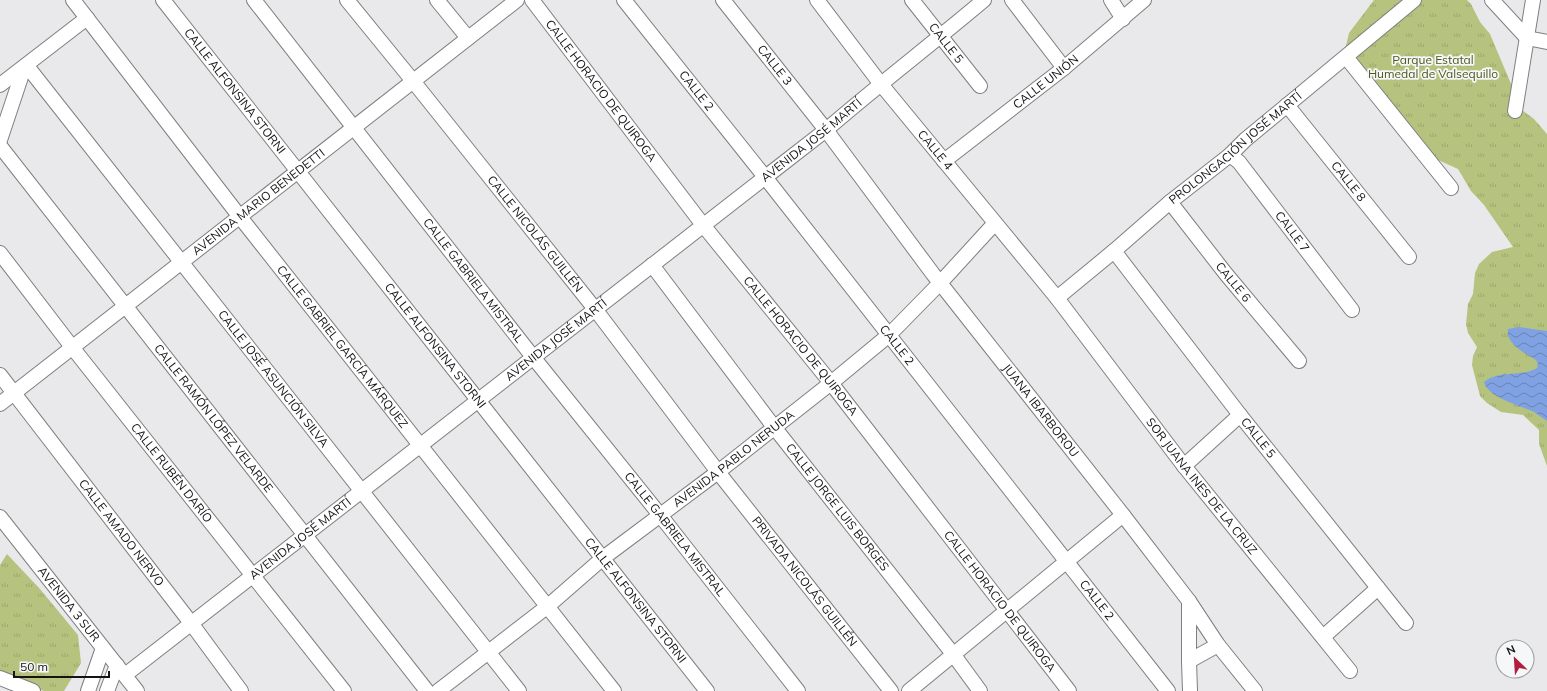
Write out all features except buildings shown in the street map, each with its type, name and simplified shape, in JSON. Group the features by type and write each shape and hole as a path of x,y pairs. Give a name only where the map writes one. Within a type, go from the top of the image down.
{"street":[{"name":"CALLE GABRIEL GARCÍA MÁRQUEZ","path":"73,0 240,217 614,691"},
{"name":"CALLE ALFONSINA STORNI","path":"163,0 604,558 707,691"},
{"name":"CALLE GABRIELA MISTRAL","path":"254,0 533,357 660,515 798,691"},
{"name":"CALLE NICOLÁS GUILLÉN","path":"347,0 595,309 718,472"},
{"path":"437,0 468,38"},
{"name":"AVENIDA MARIO BENEDETTI","path":"0,404 517,0"},
{"name":"CALLE HORACIO DE QUIROGA","path":"532,0 703,225 831,383 1069,691"},
{"name":"CALLE 2","path":"624,0 765,177 1168,691"},
{"name":"CALLE 3","path":"723,0 826,130"},
{"name":"CALLE 4","path":"817,0 880,83 1057,298"},
{"name":"CALLE 5","path":"912,0 980,86"},
{"name":"AVENIDA JOSÉ MARTÍ","path":"121,670 191,624 826,130 880,83 984,0"},
{"path":"1012,0 1064,68"},
{"path":"1111,0 1123,19"},
{"name":"CALLE UNIÓN","path":"944,161 1064,68 1144,0"},
{"name":"PROLONGACIÓN JOSÉ MARTÍ","path":"1057,298 1170,202 1230,155 1244,140 1414,0"},
{"path":"1492,0 1527,38 1547,42"},
{"path":"1515,111 1533,0"},
{"path":"0,85 87,18"},
{"path":"1346,57 1452,188"},
{"path":"0,140 25,67"},
{"name":"CALLE JOSÉ ASUNCIÓN SILVA","path":"25,67 181,262 519,691"},
{"name":"CALLE 8","path":"1288,105 1409,257"},
{"name":"JUANA IBARBOROU","path":"826,130 941,282 1189,601 1218,645 1255,691"},
{"name":"CALLE RAMÓN LÓPEZ VELARDE","path":"0,146 427,691"},
{"name":"CALLE 7","path":"1230,155 1239,162 1352,310"},
{"name":"CALLE 6","path":"1170,202 1226,274 1299,360"},
{"name":"AVENIDA PABLO NERUDA","path":"438,691 489,653 548,606 604,558 718,472 889,335 941,282 995,223"},
{"name":"CALLE 5","path":"1114,251 1240,415 1406,623"},
{"name":"CALLE RUBÉN DARÍO","path":"0,253 72,347 344,691"},
{"name":"CALLE JORGE LUIS BORGES","path":"652,265 774,427 953,654 980,691"},
{"name":"SOR JUANA INES DE LA CRUZ","path":"1057,298 1184,466 1350,671"},
{"name":"CALLE AMADO NERVO","path":"0,375 241,691"},
{"path":"1184,466 1240,415"},
{"name":"PRIVADA NICOLÁS GUILLÉN","path":"718,472 891,691"},
{"path":"909,691 1123,515"},
{"name":"AVENIDA 3 SUR","path":"0,518 137,691"},
{"path":"1322,636 1378,588"},
{"path":"1189,601 1190,691"},
{"path":"1189,661 1218,645"},
{"path":"88,691 104,648"},
{"path":"107,691 121,670"},
{"path":"0,678 33,691"}],"green space":[{"name":"Parque Estatal Humedal de Valsequillo","path":"1374,0 1467,0 1471,4 1480,22 1490,34 1522,110 1534,119 1547,134 1547,466 1539,444 1539,430 1523,415 1501,412 1487,403 1480,396 1472,365 1473,356 1477,347 1468,333 1466,324 1468,304 1473,294 1475,273 1479,264 1492,252 1513,247 1484,205 1471,191 1458,169 1436,159 1429,152 1422,140 1395,126 1349,60 1346,46 1349,33"},
{"path":"7,554 40,589 78,635 81,663 64,691 44,691 0,673 0,565"}],"water":[{"path":"1519,327 1547,331 1547,421 1534,412 1498,397 1486,387 1484,382 1496,376 1531,371 1537,368 1538,364 1536,360 1517,348 1510,339 1508,329"}]}
